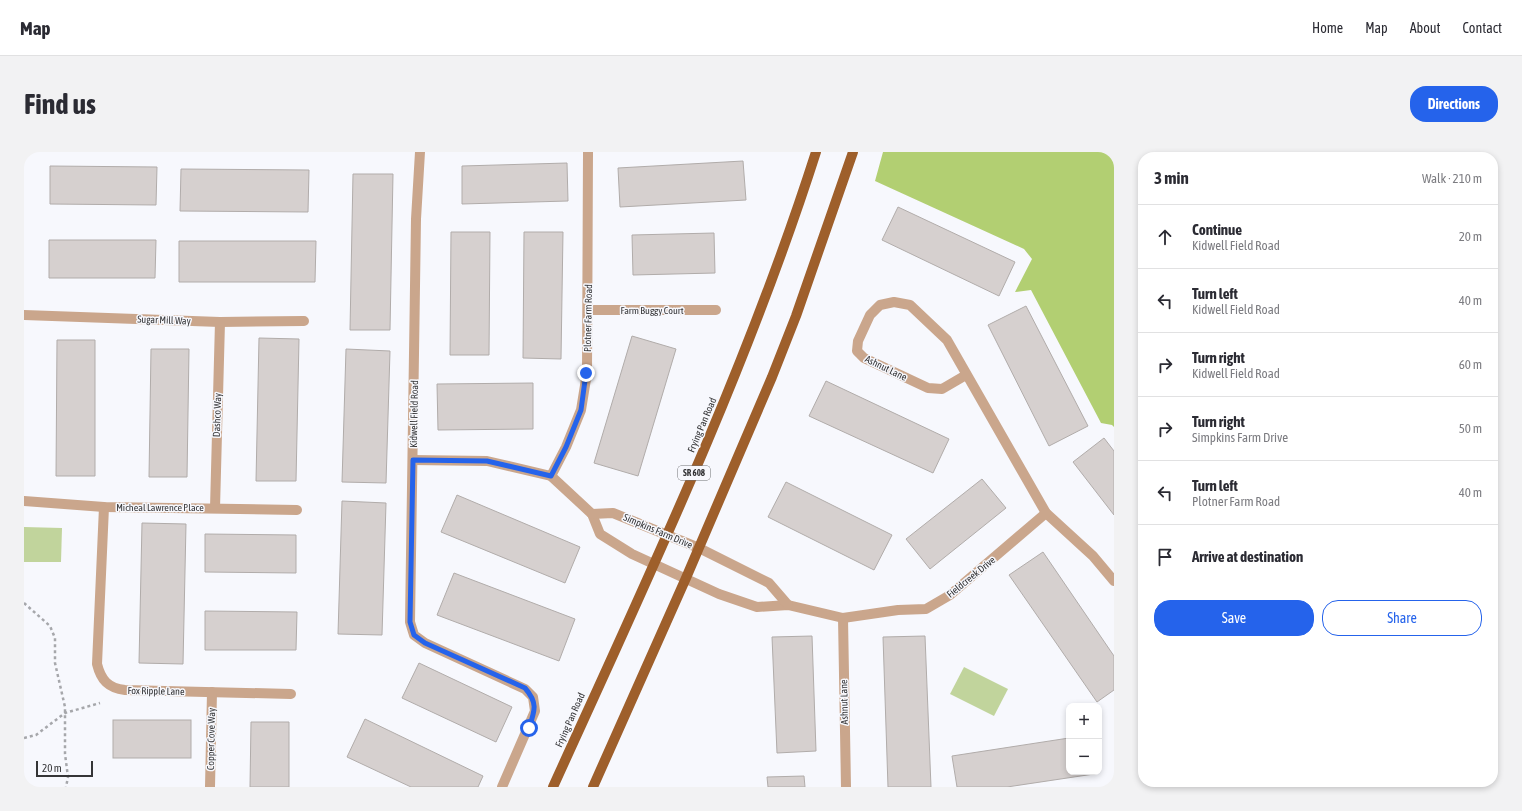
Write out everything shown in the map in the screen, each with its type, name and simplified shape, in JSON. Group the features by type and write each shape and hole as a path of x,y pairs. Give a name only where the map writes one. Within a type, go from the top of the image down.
{"main road":[{"name":"Frying Pan Road","path":"553,787 668,535 728,395 800,201 816,152"},
{"path":"593,787 699,548 796,316 853,152"}],"street":[{"name":"Kidwell Field Road","path":"420,152 416,219 410,622 414,635 425,643 525,688 533,697 535,712 502,787"},
{"name":"Plotner Farm Road","path":"551,476 566,447 581,410 586,373 588,310 588,152"},
{"name":"Ashnut Lane","path":"966,375 942,390 928,388 864,358 857,351 858,341 870,315 880,305 894,302 910,305 947,340 1046,513 1093,556 1114,581"},
{"name":"Farm Buggy Court","path":"588,310 716,310"},
{"name":"Sugar Mill Way","path":"24,315 220,322 304,321"},
{"name":"Dashco Way","path":"215,508 220,322"},
{"path":"413,460 487,461 551,476 592,514 600,534 632,554 654,564"},
{"name":"Micheal Lawrence Place","path":"24,501 104,507 297,510"},
{"name":"Fox Ripple Lane","path":"104,507 97,664 100,674 106,683 115,689 291,694"},
{"name":"Simpkins Farm Drive","path":"592,514 614,513 699,548"},
{"name":"Fieldcreek Drive","path":"654,564 719,594 756,607 788,605 843,618 898,610 926,609 950,595 1046,513"},
{"path":"699,548 769,583 788,605"},
{"name":"Ashnut Lane","path":"843,618 846,787"},
{"name":"Copper Cove Way","path":"210,787 212,692"}],"path":[{"path":"24,603 50,626 55,638 55,663 65,713 65,754 68,777 66,787"},
{"path":"24,738 36,735 65,713 100,703"}],"green space":[{"path":"883,152 1114,152 1114,427 1112,425 1101,423 1031,290 1015,292 1032,259 1024,249 875,181"},
{"path":"24,527 62,528 61,562 24,562"},
{"path":"964,667 1008,689 994,716 950,694"}],"building":[{"path":"743,161 746,200 620,207 618,168"},
{"path":"567,163 568,201 462,204 462,166"},
{"path":"50,166 157,167 156,205 50,204"},
{"path":"181,169 309,170 308,212 180,211"},
{"path":"353,174 393,174 390,330 350,330"},
{"path":"898,207 1015,262 999,296 882,240"},
{"path":"451,232 490,232 489,355 450,355"},
{"path":"524,232 563,232 561,359 523,358"},
{"path":"714,233 715,273 633,275 632,235"},
{"path":"49,240 156,240 155,278 49,278"},
{"path":"179,241 316,241 315,282 179,282"},
{"path":"1026,306 1088,426 1049,446 988,325"},
{"path":"632,336 676,349 638,476 594,463"},
{"path":"259,338 299,339 296,481 256,481"},
{"path":"57,340 95,340 95,476 56,476"},
{"path":"151,349 189,349 187,477 149,477"},
{"path":"346,349 390,351 386,483 342,482"},
{"path":"826,381 949,439 933,473 809,416"},
{"path":"533,383 533,429 438,430 437,384"},
{"path":"1104,438 1114,451 1114,515 1073,462"},
{"path":"982,479 1006,508 930,569 906,539"},
{"path":"786,482 892,535 874,570 768,517"},
{"path":"457,495 580,547 565,583 441,532"},
{"path":"342,501 386,503 382,635 338,634"},
{"path":"142,523 186,524 183,664 139,663"},
{"path":"205,534 296,535 296,573 205,572"},
{"path":"1043,552 1114,656 1114,690 1097,702 1009,575"},
{"path":"454,573 575,619 559,661 437,615"},
{"path":"205,611 297,612 296,650 205,650"},
{"path":"812,636 816,751 777,753 772,637"},
{"path":"925,636 931,787 888,787 883,637"},
{"path":"419,663 512,707 496,742 402,698"},
{"path":"365,719 483,776 478,787 411,787 347,757"},
{"path":"113,720 191,720 191,758 113,758"},
{"path":"251,722 289,722 289,787 250,787"},
{"path":"1066,738 1066,775 1087,775 1007,787 957,787 952,756"},
{"path":"804,776 805,787 768,787 767,777"}],"route":[{"path":"529,728 535,712 533,697 525,688 425,643 414,635 410,622 413,460 487,461 551,476 566,447 581,410 586,373"}]}
